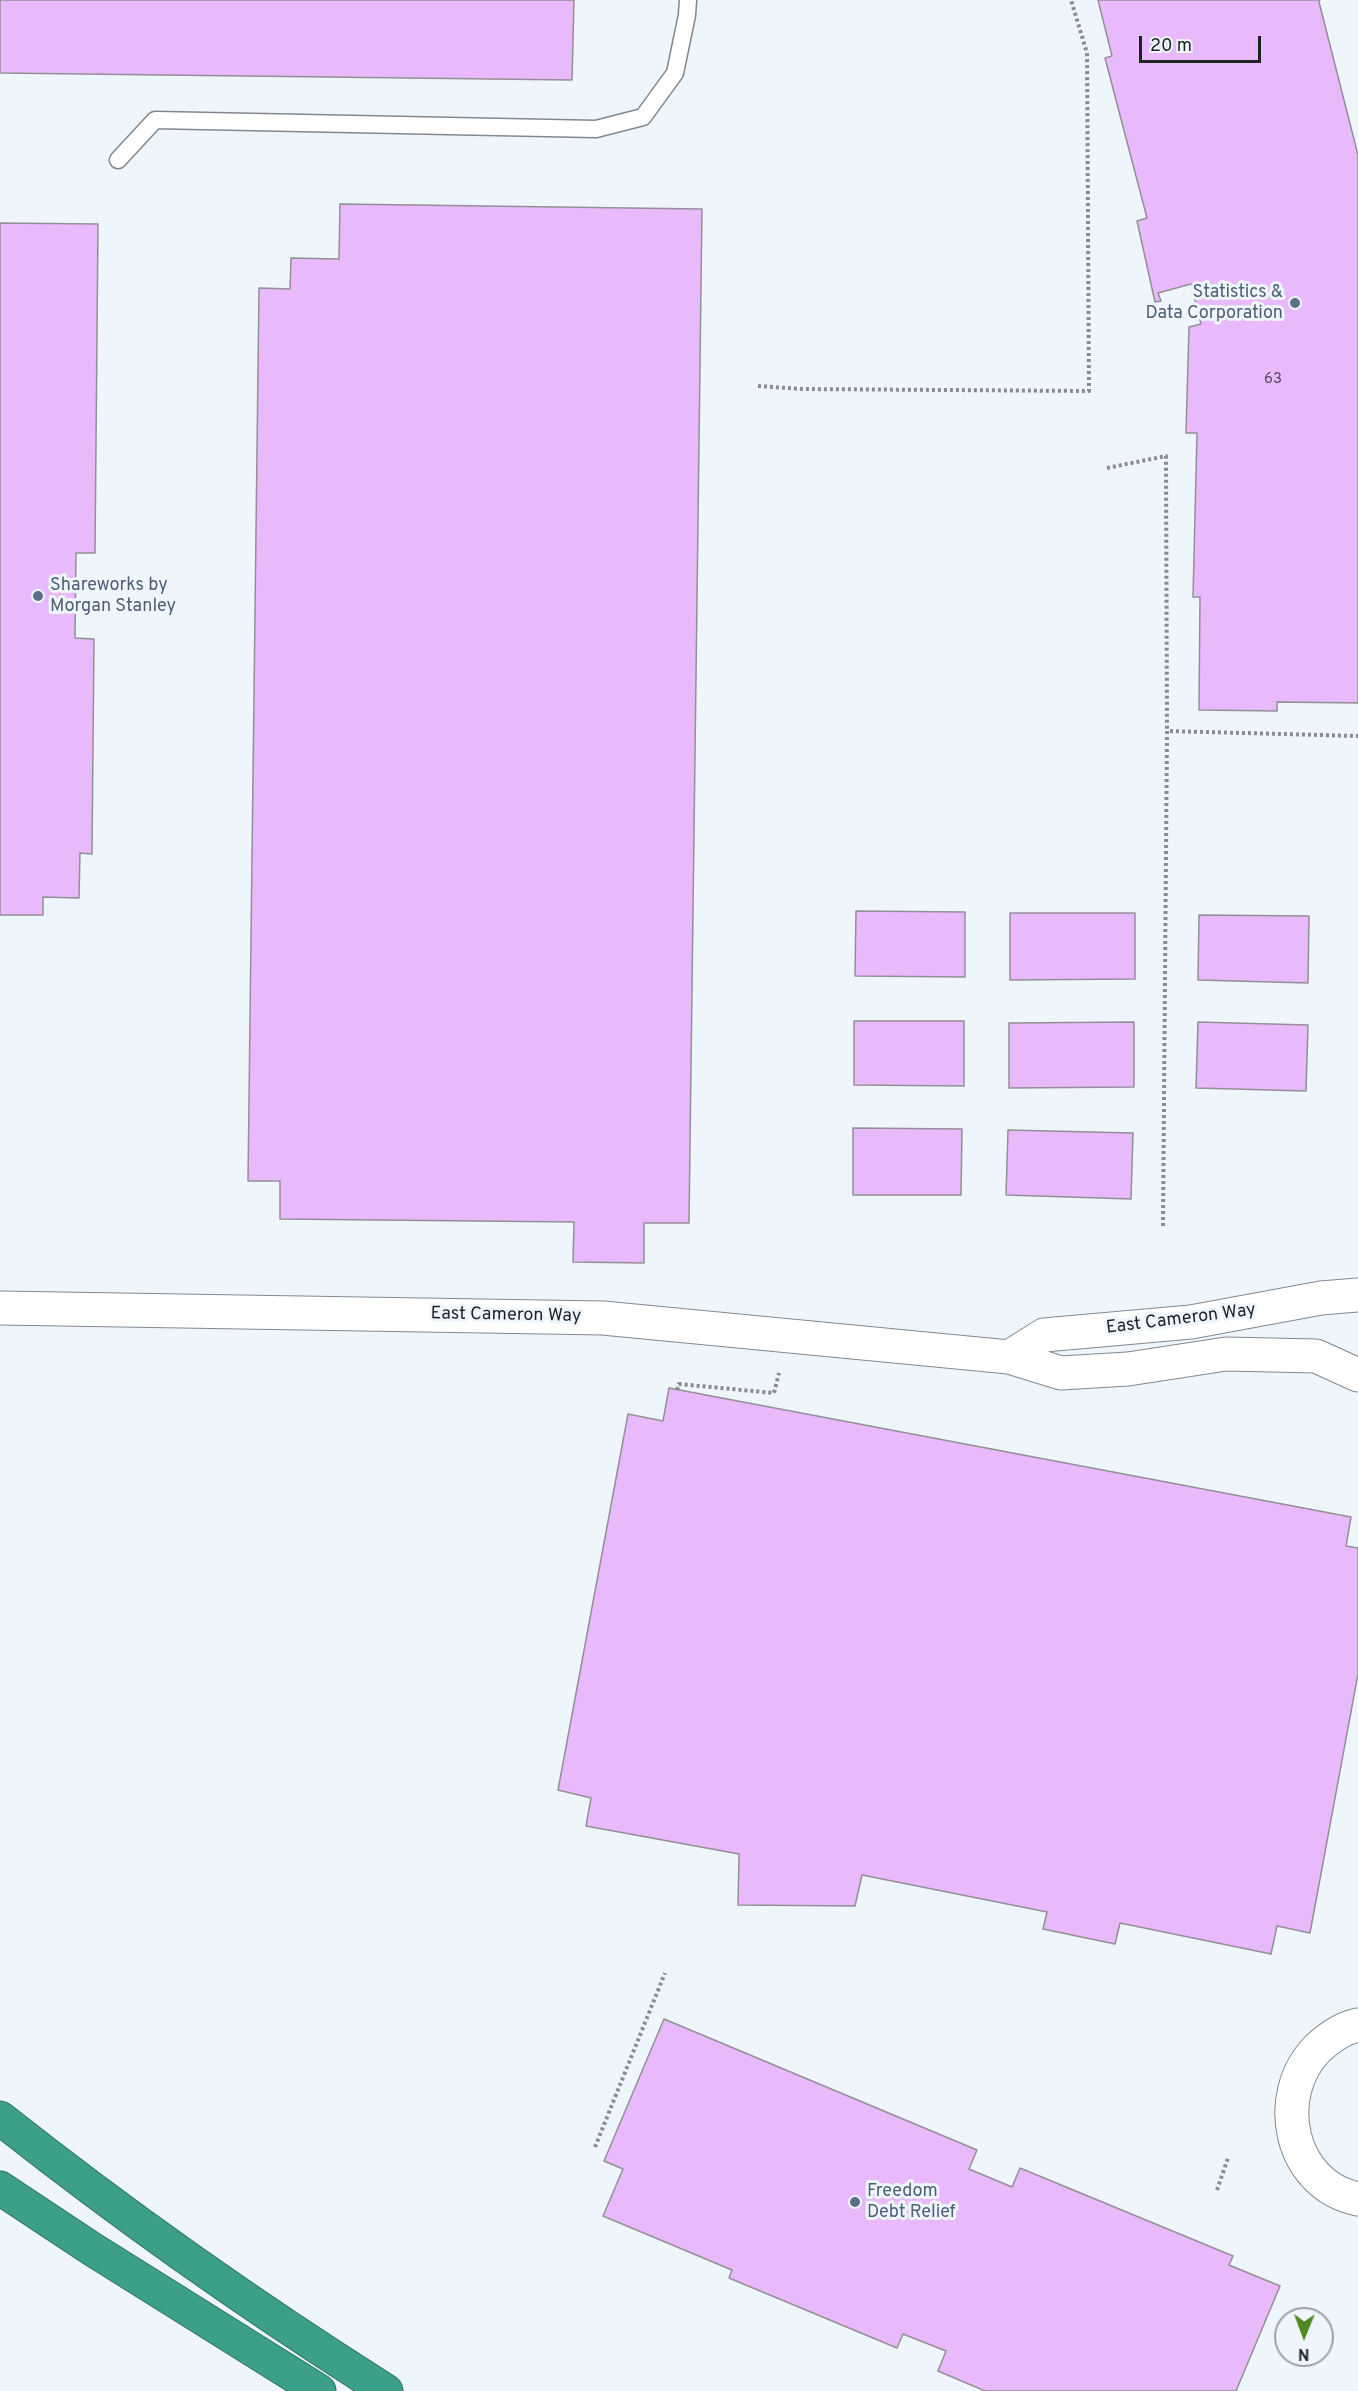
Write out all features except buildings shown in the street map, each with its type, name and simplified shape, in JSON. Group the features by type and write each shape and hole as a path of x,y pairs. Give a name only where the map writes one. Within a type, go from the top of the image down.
{"highway":[{"path":"0,2118 178,2253 300,2337 386,2391"},
{"path":"0,2188 92,2249 319,2391"}],"street":[{"name":"East Cameron Way","path":"1009,1357 1044,1335 1191,1322 1321,1298 1358,1295"},
{"name":"East Cameron Way","path":"0,1308 603,1318 1009,1357 1061,1373 1128,1369 1226,1354 1316,1356 1358,1375"},
{"path":"1358,2025 1329,2038 1308,2058 1295,2083 1290,2110 1294,2138 1305,2163 1325,2185 1358,2199"}],"lane":[{"path":"118,160 155,120 596,129 643,117 675,73 688,0"}],"path":[{"path":"758,386 802,389 1089,391 1087,53 1071,0"},
{"path":"1107,468 1166,456 1167,730 1163,1226"},
{"path":"1167,730 1358,735"},
{"path":"677,1390 679,1384 774,1393 780,1370"},
{"path":"595,2147 665,1973"},
{"path":"1217,2190 1228,2158"}],"place":[{"name":"Statistics & Data Corporation","path":"1295,303"},
{"name":"Shareworks by Morgan Stanley","path":"38,596"},
{"name":"Freedom Debt Relief","path":"855,2202"}]}
